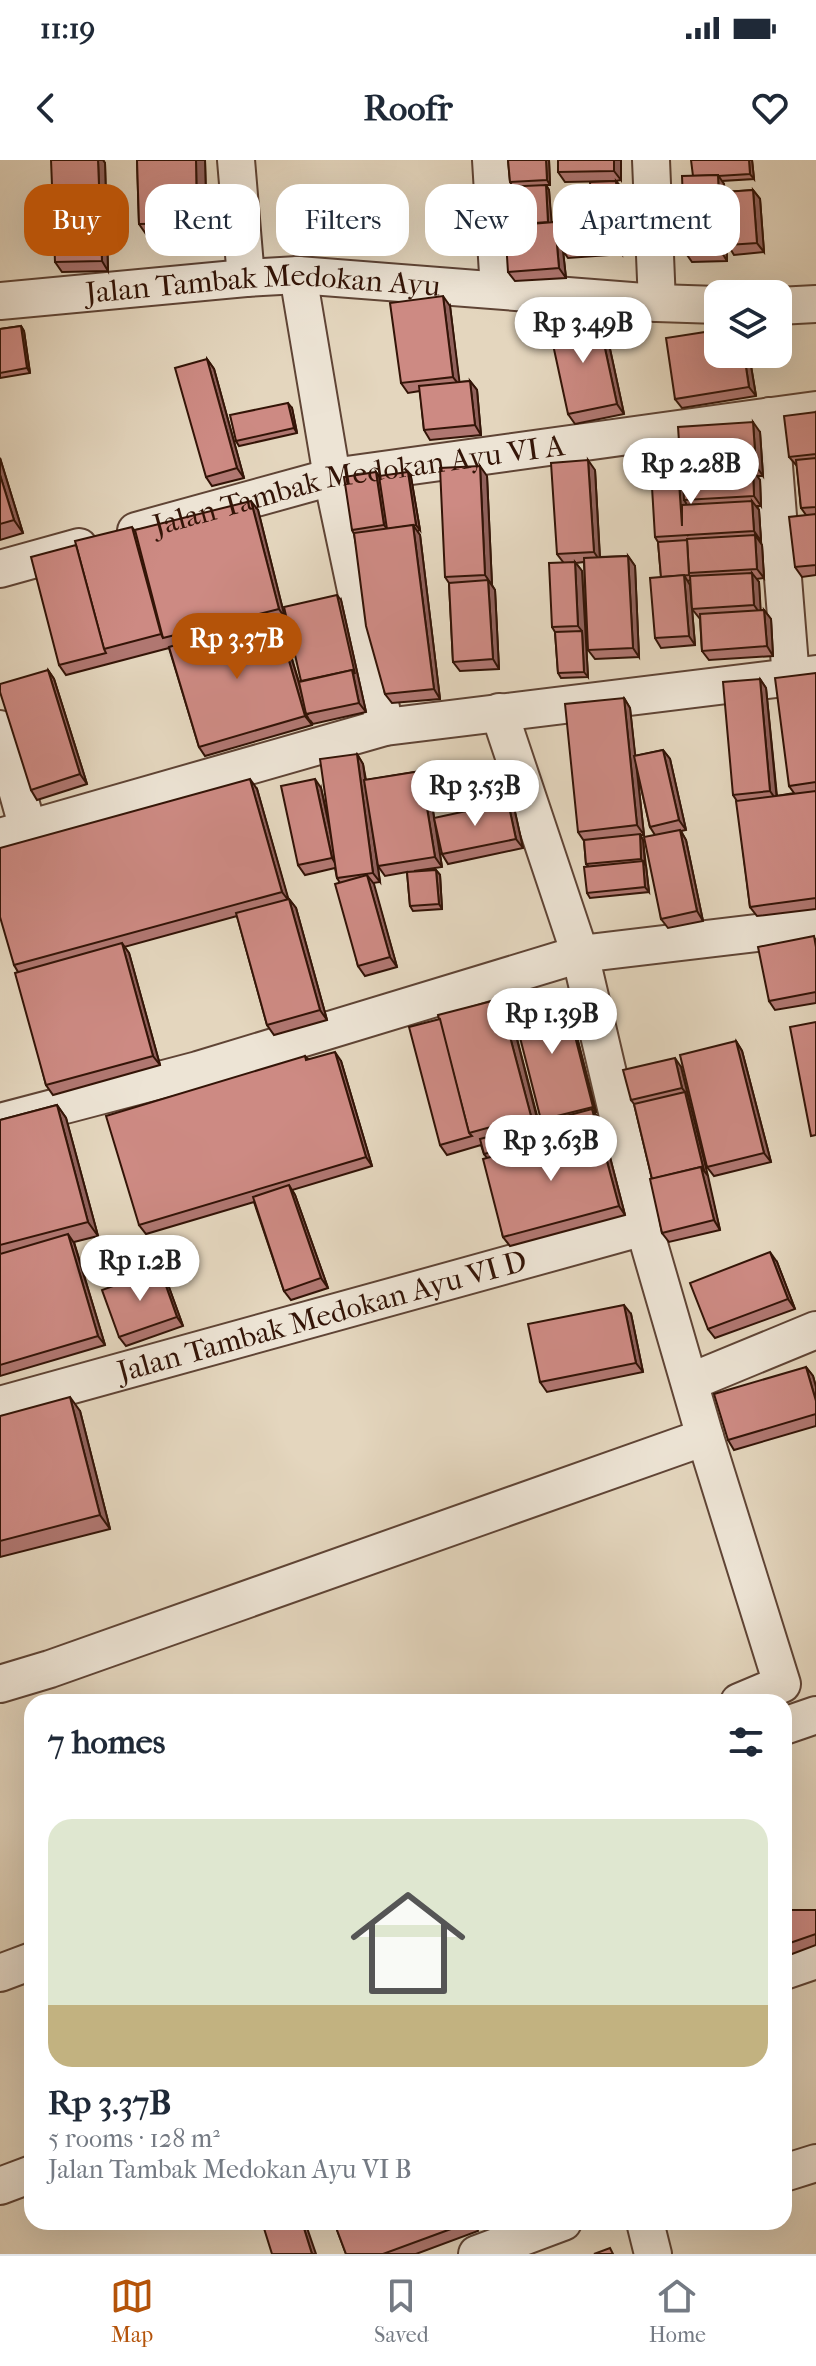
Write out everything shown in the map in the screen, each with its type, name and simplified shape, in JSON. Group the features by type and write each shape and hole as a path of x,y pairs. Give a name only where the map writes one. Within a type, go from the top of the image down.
{"street":[{"path":"236,160 246,278"},
{"path":"491,160 499,290"},
{"path":"651,160 657,303"},
{"path":"298,275 332,477 385,727"},
{"name":"Jalan Tambak Medokan Ayu","path":"0,301 298,275 704,305"},
{"path":"792,305 816,304"},
{"name":"Jalan Tambak Medokan Ayu VI A","path":"0,569 332,477 816,410"},
{"path":"0,729 14,833 385,727 804,676 770,416"},
{"path":"499,712 580,954 644,1227 782,1684 758,1694"},
{"path":"0,1122 198,1070 580,954 816,926"},
{"name":"Jalan Tambak Medokan Ayu VI D","path":"0,1405 644,1227"},
{"path":"690,1382 816,1330"},
{"path":"0,1684 705,1437"},
{"path":"792,1723 816,1715"},
{"path":"792,1968 816,1960"},
{"path":"0,1973 24,1964"},
{"path":"792,2170 816,2163"},
{"path":"0,2186 24,2177"},
{"path":"477,2254 542,2230"},
{"path":"647,2230 653,2254"}],"building":[{"path":"51,160 98,160 99,184 52,184"},
{"path":"137,160 196,160 196,184 145,184 145,224 139,224"},
{"path":"508,160 546,160 547,180 510,182"},
{"path":"558,160 614,160 614,171 558,172"},
{"path":"691,160 749,160 750,174 693,176"},
{"path":"718,175 718,184 682,184 682,176"},
{"path":"616,181 616,184 590,184"},
{"path":"537,185 546,185 548,222 537,223"},
{"path":"753,190 757,243 740,244 740,191"},
{"path":"553,222 553,256 558,256 559,268 508,272 507,256 537,256 537,223"},
{"path":"55,256 102,256 102,261 55,262"},
{"path":"443,296 453,377 401,383 390,303"},
{"path":"598,316 617,404 568,414 549,326"},
{"path":"21,326 27,368 0,373 0,329"},
{"path":"704,332 704,368 746,368 749,387 675,399 666,338"},
{"path":"207,359 237,468 206,477 175,368"},
{"path":"470,381 475,425 424,430 419,386"},
{"path":"288,403 294,428 236,441 230,415"},
{"path":"816,412 816,454 789,457 784,416"},
{"path":"753,422 756,466 681,471 678,427"},
{"path":"677,452 682,526 682,505 752,501 754,531 655,537 650,454"},
{"path":"816,458 816,507 801,508 796,460"},
{"path":"588,460 594,552 557,554 551,463"},
{"path":"480,466 485,575 445,577 440,468"},
{"path":"753,470 754,496 684,500 683,474"},
{"path":"376,472 384,525 352,530 344,477"},
{"path":"408,472 416,525 387,529 379,476"},
{"path":"0,475 14,520 0,524"},
{"path":"251,501 279,609 163,638 135,530"},
{"path":"816,514 816,565 795,567 789,517"},
{"path":"413,525 434,689 385,694 366,626 354,533"},
{"path":"132,527 161,634 104,649 75,541"},
{"path":"755,535 757,569 689,573 687,539"},
{"path":"687,540 689,575 661,577 658,542"},
{"path":"76,545 106,653 59,665 31,557"},
{"path":"628,556 633,648 588,650 584,558"},
{"path":"575,562 578,626 552,627 549,563"},
{"path":"752,573 754,605 692,609 690,576"},
{"path":"684,575 689,636 655,638 650,578"},
{"path":"488,580 493,659 453,662 449,583"},
{"path":"337,595 355,674 352,670 301,681 284,607"},
{"path":"764,610 767,646 702,651 700,614"},
{"path":"276,616 305,716 199,747 169,647"},
{"path":"582,631 584,672 558,673 555,632"},
{"path":"48,670 80,774 31,790 0,684"},
{"path":"352,670 359,703 306,714 299,682"},
{"path":"816,673 816,782 789,786 775,678"},
{"path":"760,679 770,791 733,795 723,682"},
{"path":"624,698 637,825 578,832 565,704"},
{"path":"663,750 679,820 650,827 634,756"},
{"path":"357,754 373,873 337,878 320,759"},
{"path":"421,771 435,857 378,866 364,780"},
{"path":"250,779 282,892 14,965 0,917 0,848"},
{"path":"315,779 332,858 298,865 281,786"},
{"path":"816,791 816,898 750,907 736,801"},
{"path":"508,802 516,839 442,854 434,818"},
{"path":"680,830 697,911 661,919 644,837"},
{"path":"640,834 641,859 586,864 584,840"},
{"path":"643,861 645,887 587,893 584,867"},
{"path":"436,870 439,904 410,906 407,872"},
{"path":"367,875 390,957 358,966 335,884"},
{"path":"289,899 320,1010 267,1025 236,913"},
{"path":"814,936 816,992 769,1001 758,947"},
{"path":"122,943 153,1056 46,1085 15,973"},
{"path":"564,993 593,1107 541,1120 512,1006"},
{"path":"500,999 531,1116 469,1133 438,1015"},
{"path":"440,1019 472,1136 440,1145 409,1027"},
{"path":"816,1022 816,1135 811,1136 790,1027"},
{"path":"736,1041 764,1153 707,1167 680,1055"},
{"path":"335,1052 366,1157 139,1225 106,1116 305,1056 306,1060"},
{"path":"675,1058 682,1088 631,1100 623,1070"},
{"path":"685,1092 704,1171 701,1167 652,1179 634,1104"},
{"path":"57,1105 88,1222 0,1245 0,1120"},
{"path":"592,1109 596,1124 484,1154 480,1139"},
{"path":"598,1128 619,1206 503,1237 483,1159"},
{"path":"701,1167 714,1220 662,1233 650,1179"},
{"path":"289,1185 321,1278 284,1291 253,1197"},
{"path":"68,1234 98,1336 0,1365 0,1254"},
{"path":"770,1252 788,1299 708,1329 690,1283"},
{"path":"160,1269 177,1317 119,1337 102,1290"},
{"path":"624,1305 636,1363 540,1382 528,1324"},
{"path":"806,1367 816,1401 816,1414 728,1440 714,1394"},
{"path":"70,1397 100,1515 0,1541 0,1416"},
{"path":"792,1910 816,1910 816,1934 792,1942"},
{"path":"264,2230 304,2230 312,2254 272,2254"},
{"path":"337,2230 448,2230 383,2254 346,2254"},
{"path":"610,2248 613,2254 594,2254"}]}
